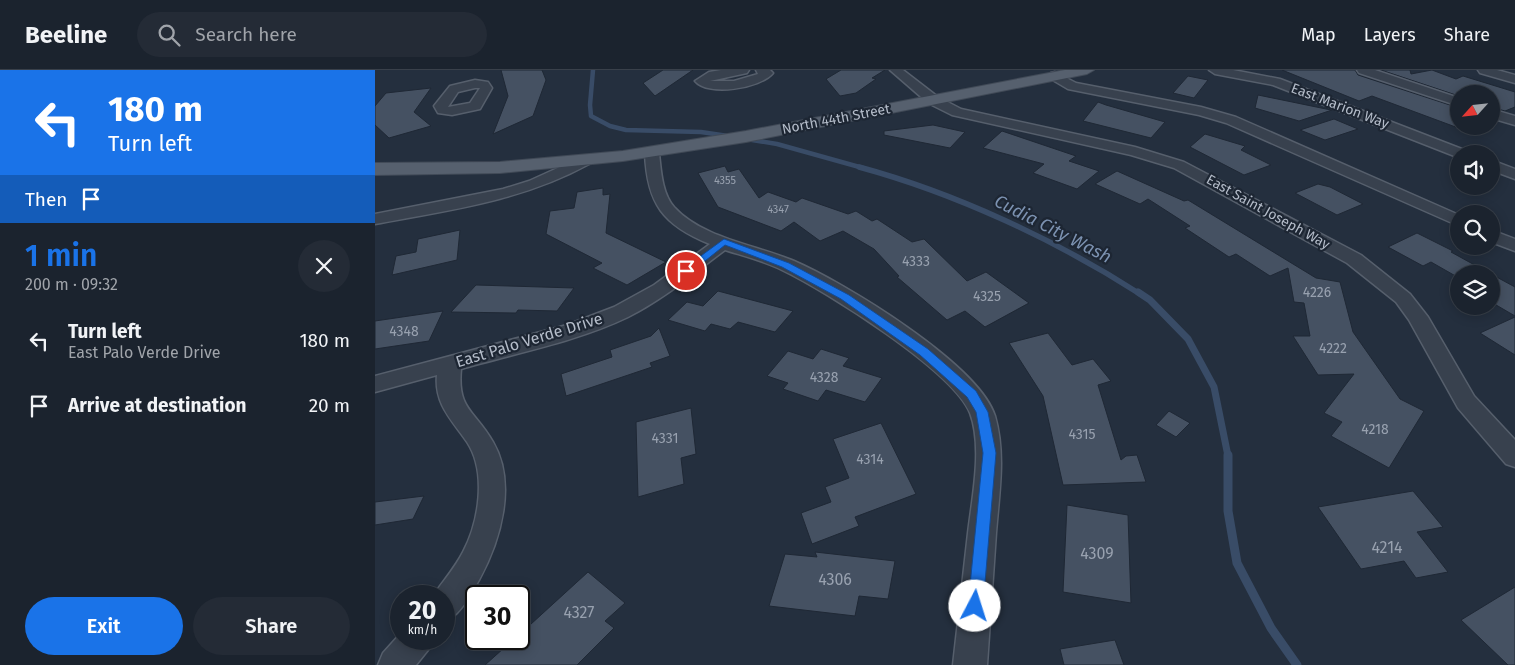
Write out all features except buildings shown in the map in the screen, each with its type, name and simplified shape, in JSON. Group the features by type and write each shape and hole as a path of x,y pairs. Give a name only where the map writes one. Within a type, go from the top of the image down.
{"main road":[{"name":"North 44th Street","path":"375,169 490,168 584,161 651,153 722,142 1087,70"}],"street":[{"path":"470,84 476,70"},
{"path":"743,70 713,75 701,82 703,85 722,86 756,80 764,77 768,71"},
{"name":"East Saint Joseph Way","path":"896,70 933,100 957,112 1135,150 1179,165 1214,182 1354,259 1384,282 1413,310 1466,402 1515,457"},
{"name":"East Marion Way","path":"1215,70 1261,78 1296,89 1450,149"},
{"path":"1363,70 1450,99"},
{"path":"1484,70 1515,79"},
{"path":"1055,76 1072,86 1201,111 1231,120 1450,217"},
{"path":"1500,116 1515,121"},
{"path":"651,153 661,202 671,214 701,233 785,265 845,297 924,352 972,394 982,412 990,453 970,665"},
{"name":"North 44th Street","path":"375,219 521,190 561,175 584,161"},
{"path":"1500,168 1515,174"},
{"path":"1500,239 1515,246"},
{"name":"East Palo Verde Drive","path":"375,384 574,330 621,312 661,289 724,242"},
{"path":"450,364 447,385 451,407 485,449 492,477 490,515 474,561 455,590"},
{"path":"395,665 408,650"}],"waterway":[{"name":"Cudia City Wash","path":"593,70 591,116 610,126 626,130 701,132 728,136"},
{"name":"Cudia City Wash","path":"746,139 777,144 863,168"},
{"name":"Cudia City Wash","path":"859,167 932,190 1004,220 1074,255 1140,294"},
{"name":"Cudia City Wash","path":"1138,292 1150,300 1188,339 1214,387 1228,456"},
{"name":"Cudia City Wash","path":"1228,456 1228,511 1237,563 1271,628 1297,665"}],"route":[{"path":"686,271 724,242 785,265 815,279 845,297 924,352 972,394 982,412 990,453 975,606"}]}
